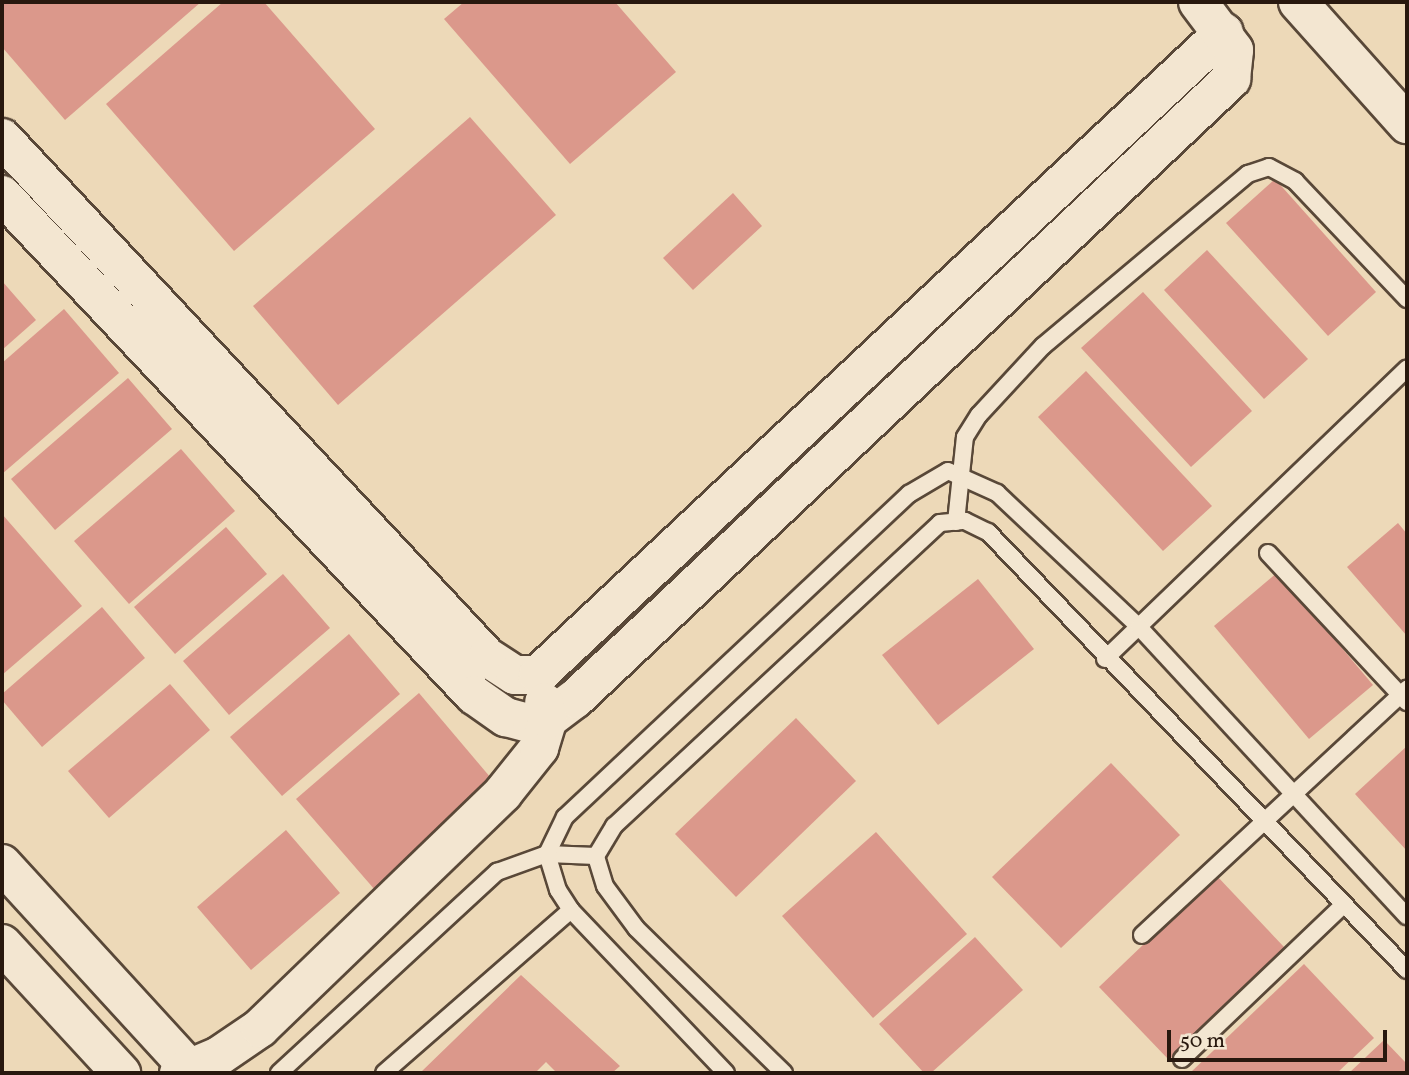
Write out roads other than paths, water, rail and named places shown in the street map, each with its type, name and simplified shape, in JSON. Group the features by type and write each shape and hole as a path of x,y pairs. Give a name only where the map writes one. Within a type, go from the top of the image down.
{"street":[{"path":"2,195 474,695 506,717 531,724 548,719 575,699 1231,79 1234,50 1224,32 1198,2"},
{"path":"1298,2 1407,124"},
{"path":"2,138 487,657 515,675 538,675 1224,32"},
{"path":"153,356 181,330"},
{"path":"878,358 905,387"},
{"path":"2,864 184,1071 219,1056 260,1028 503,793 539,748 548,719 538,675"},
{"path":"2,944 121,1073"}],"lane":[{"path":"956,522 958,473 965,437 979,415 1043,345 1248,174 1269,167 1295,181 1407,299"},
{"path":"1105,659 1407,368"},
{"path":"726,1073 571,910 558,890 547,854 565,817 909,494 937,474 958,473 997,493 1139,627 1407,916"},
{"path":"784,1073 636,928 605,886 596,856 614,826 921,537 940,523 965,521 988,533 1105,659 1407,970"},
{"path":"1142,935 1405,695 1268,553"},
{"path":"279,1073 466,896 497,872 547,854 596,856"},
{"path":"1182,1059 1343,905"},
{"path":"384,1073 571,910"}]}
